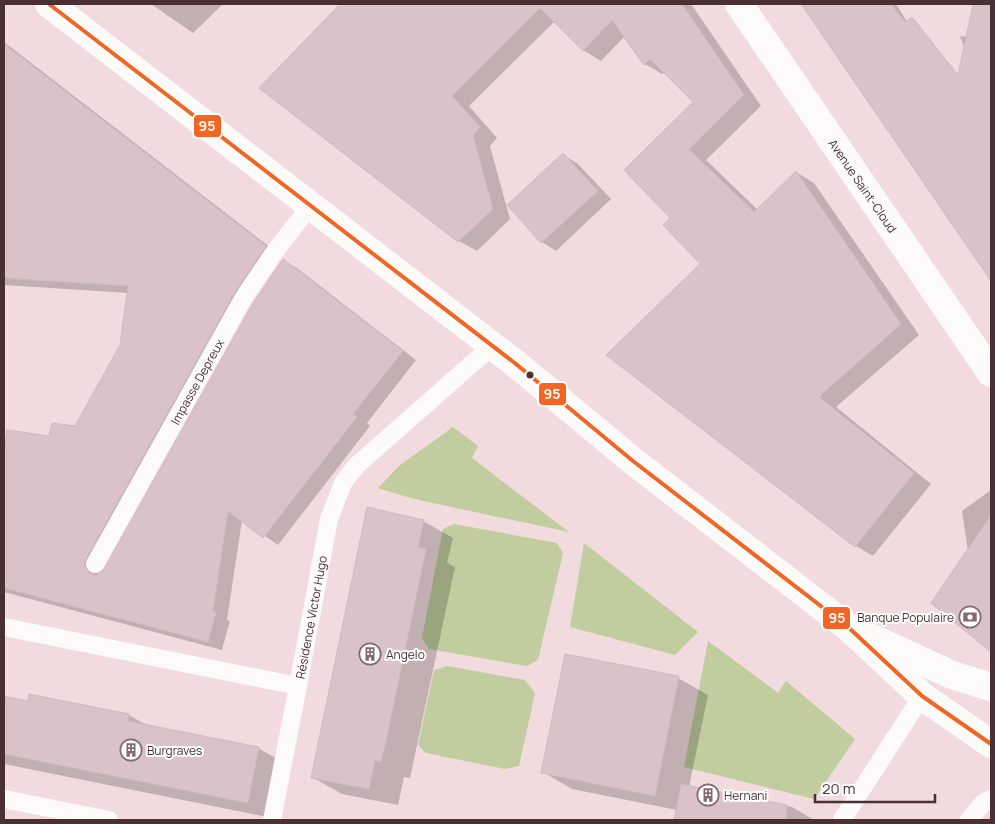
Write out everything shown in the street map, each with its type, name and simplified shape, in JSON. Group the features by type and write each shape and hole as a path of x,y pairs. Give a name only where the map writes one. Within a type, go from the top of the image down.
{"street":[{"path":"49,4 492,346 633,461 848,627 922,696 991,744"},
{"name":"Avenue Saint-Cloud","path":"739,4 990,370"},
{"path":"848,627 968,682 991,687"}],"lane":[{"name":"Impasse Depreux","path":"95,564 244,297 268,261 310,206"},
{"name":"Résidence Victor Hugo","path":"4,627 298,686 330,519 343,483 356,466 492,346"},
{"path":"272,820 298,686"},
{"path":"842,820 922,696"},
{"path":"4,799 109,820"},
{"path":"969,820 982,803 991,799"}],"green space":[{"path":"453,427 478,446 472,458 569,532 414,499 378,488 399,466"},
{"path":"454,524 557,543 563,553 538,660 527,666 429,649 422,638 443,529"},
{"path":"584,543 698,632 675,655 570,627"},
{"path":"708,641 778,693 786,681 855,739 814,799 684,767"},
{"path":"447,666 525,680 535,693 519,766 505,769 426,753 418,745 434,670"}],"building":[{"path":"340,4 682,4 744,95 689,149 754,212 796,171 901,324 819,397 914,473 855,547 606,355 700,264 663,225 670,218 624,170 693,102 650,59 644,65 612,20 583,51 540,8 452,96 480,127 473,135 493,209 458,242 259,88"},
{"path":"801,4 891,4 905,22 912,17 958,75 973,4 991,4 991,281"},
{"path":"4,44 266,246 235,292 86,559 84,565 89,573 96,575 104,569 253,303 283,259 403,351 353,414 357,417 263,538 228,511 213,611 216,612 208,642 4,588 4,452 7,430 49,436 52,423 75,426 120,345 128,286 4,278"},
{"path":"563,153 598,191 541,243 507,205"},
{"name":"Angelo","path":"367,507 424,520 418,547 426,549 387,737 381,762 375,761 369,789 311,778"},
{"name":"Banque Populaire","path":"991,515 991,652 931,603"},
{"path":"565,654 679,676 655,796 541,773"},
{"name":"Burgraves","path":"29,694 129,714 128,721 259,747 248,803 4,754 4,696 28,701"},
{"name":"Hernani","path":"681,784 787,805 786,820 674,820"}],"transit line":[{"name":"95","path":"49,4 516,364 633,461 848,627 922,696 991,744"}],"place":[{"name":"Banque Populaire","path":"970,617"},
{"name":"Angelo","path":"370,654"},
{"name":"Burgraves","path":"131,750"},
{"name":"Hernani","path":"708,795"}]}
